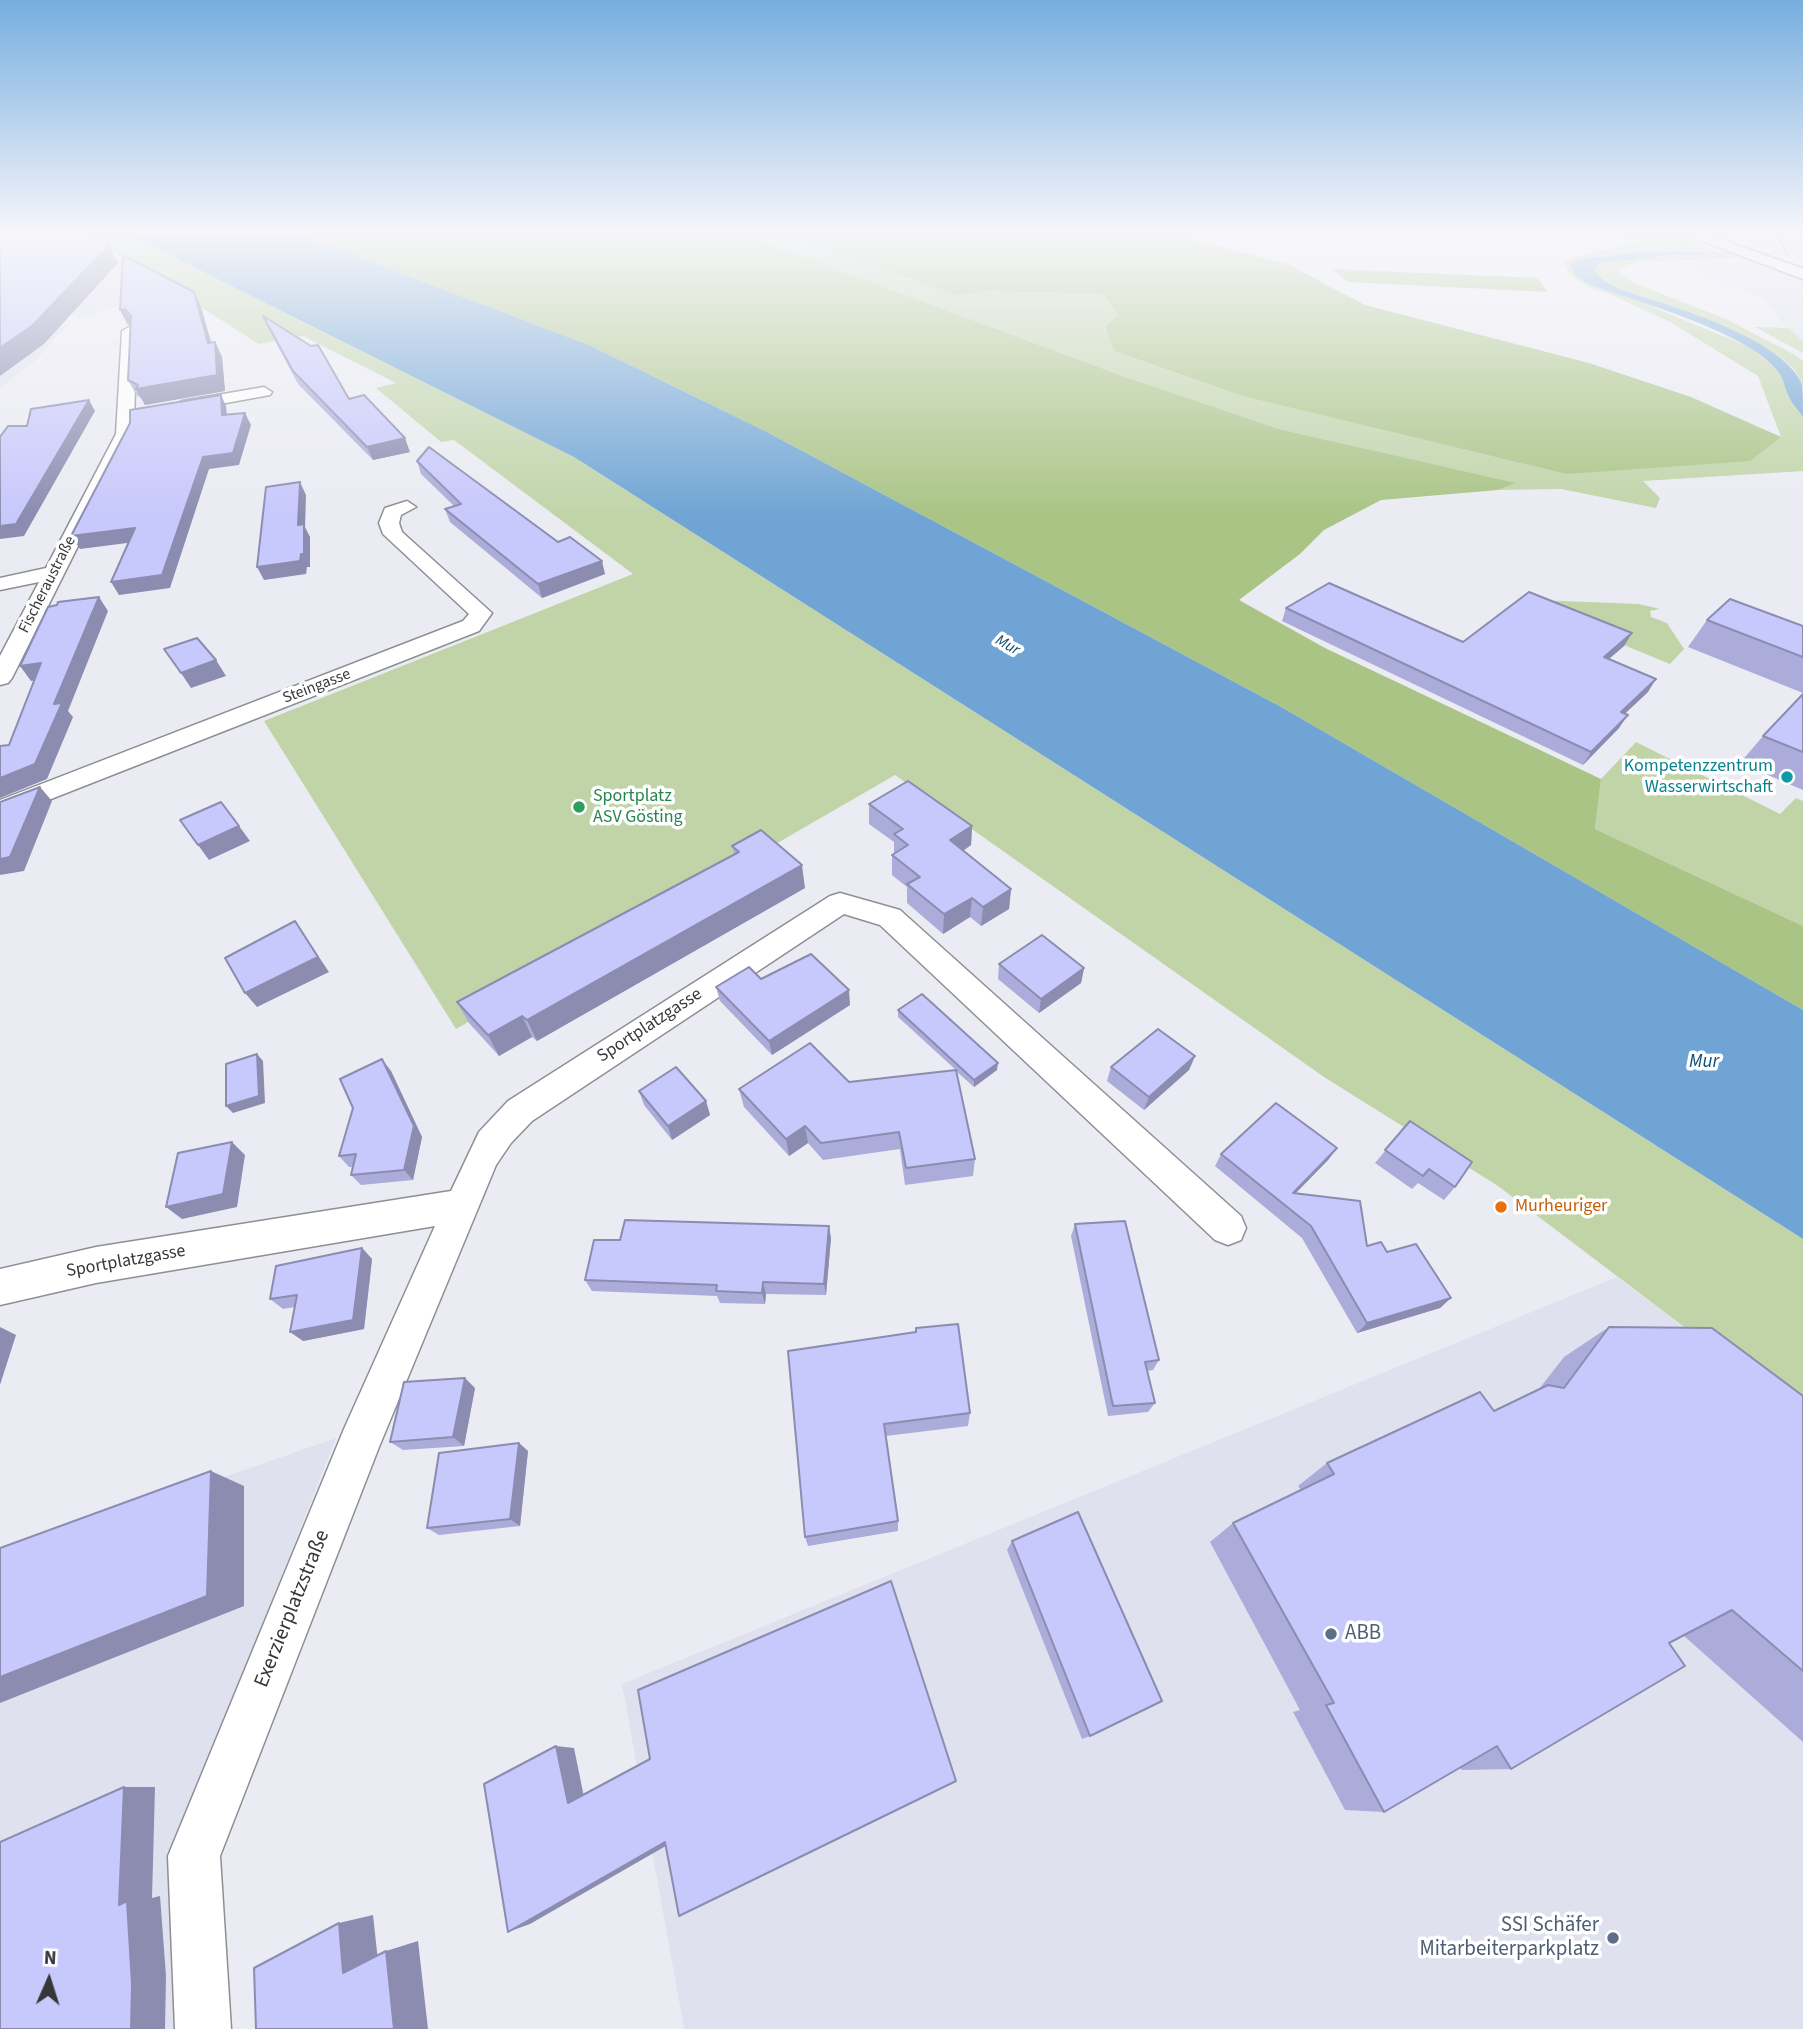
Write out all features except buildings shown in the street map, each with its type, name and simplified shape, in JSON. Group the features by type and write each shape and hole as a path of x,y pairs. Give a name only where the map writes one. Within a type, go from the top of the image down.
{"street":[{"name":"Fischeraustraße","path":"0,678 133,414 129,331"},
{"path":"167,409 264,392"},
{"name":"Steingasse","path":"0,810 471,626 481,612 393,534 389,523 392,512 407,507"},
{"path":"0,584 54,573"},
{"name":"Sportplatzgasse","path":"0,1287 96,1265 463,1205 486,1147 497,1130 520,1111 840,903 890,917 1228,1227"},
{"name":"Exerzierplatzstraße","path":"202,2029 194,1856 359,1444 463,1205"}],"shaded area":[{"path":"28,328 65,328 37,359 0,388 0,343"},
{"path":"1787,328 1803,328 1803,341"},
{"path":"1617,1277 1803,1417 1803,2029 684,2029 622,1684"},
{"path":"336,1438 183,1826 178,2029 0,2029 0,1555"}],"green space":[{"path":"233,328 315,328 574,457 1803,1239 1803,1417 1498,1186 1324,1077 895,775 456,1029 264,721 633,574 454,440 441,442 376,388 396,383 303,336 259,344"},
{"path":"544,328 993,328 1120,375 1279,429 1516,483 1498,490 1381,500 1324,530 1300,554 1239,600 1325,648 1601,779 1595,829 1803,926 1803,1010 1283,708 765,431 589,345"},
{"path":"993,328 1106,328 1114,351 1236,394 1781,437 1758,376 1679,328 1703,328 1750,347 1776,368 1785,381 1787,394 1803,417 1803,471 1643,481 1660,498 1656,508 1561,489 1498,490 1515,483 1279,429 1120,375"},
{"path":"1106,328 1453,328 1589,363 1691,397 1781,437 1750,461 1567,474 1239,395 1114,351"},
{"path":"1728,328 1743,328 1797,356 1803,361 1803,386 1795,371 1768,348"},
{"path":"1756,328 1788,328 1803,341 1803,353"},
{"path":"1517,601 1639,604 1660,609 1650,611 1651,617 1667,623 1684,649 1670,664"},
{"path":"1636,742 1780,814 1796,798 1803,801 1803,926 1595,829 1601,779"}],"water":[{"name":"Mur","path":"315,328 544,328 589,345 765,431 1283,708 1803,1010 1803,1239 574,457"},
{"path":"1709,328 1727,328 1735,331 1778,356 1793,370 1802,385 1803,417 1789,398 1777,370 1740,342"}],"place":[{"name":"Kompetenzzentrum Wasserwirtschaft","path":"1787,777"},
{"name":"Sportplatz ASV Gösting","path":"579,807"},
{"name":"Murheuriger","path":"1501,1207"},
{"name":"ABB","path":"1331,1634"},
{"name":"SSI Schäfer Mitarbeiterparkplatz","path":"1613,1938"}]}
